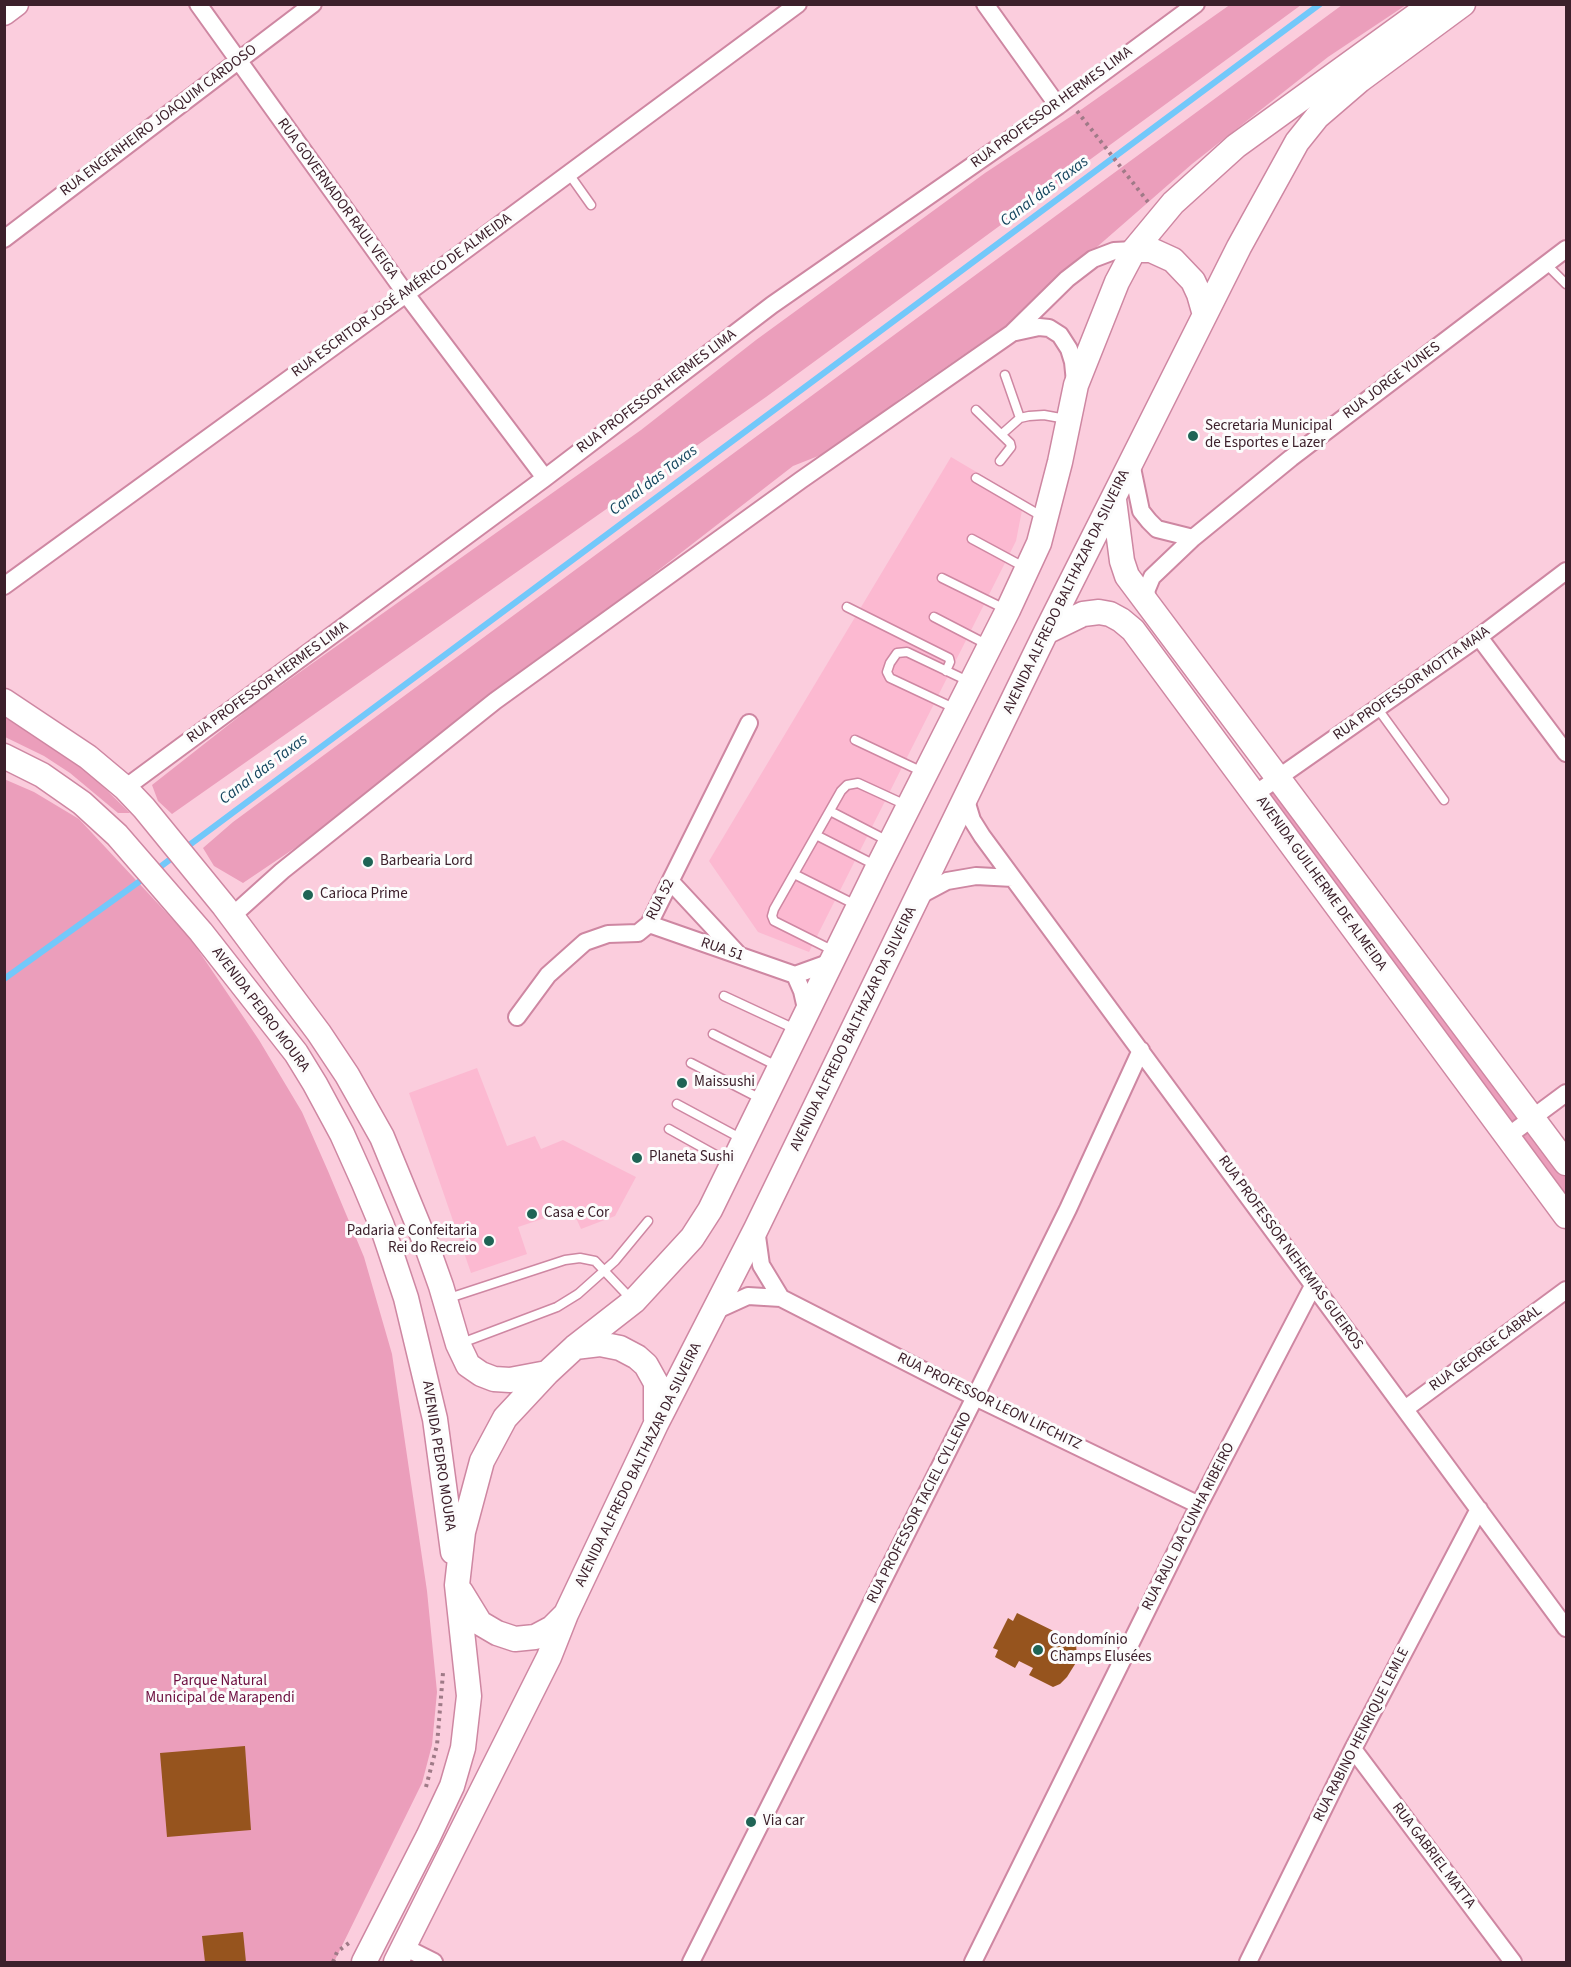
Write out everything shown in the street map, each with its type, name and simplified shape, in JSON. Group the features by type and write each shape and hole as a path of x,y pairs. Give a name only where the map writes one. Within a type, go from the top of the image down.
{"street":[{"path":"4,14 16,4"},
{"name":"RUA GOVERNADOR RAUL VEIGA","path":"198,4 406,294 545,478"},
{"name":"RUA ENGENHEIRO JOAQUIM CARDOSO","path":"4,239 313,4"},
{"name":"RUA ESCRITOR JOSÉ AMÉRICO DE ALMEIDA","path":"4,586 406,294 798,4"},
{"path":"985,4 1063,102"},
{"name":"RUA PROFESSOR HERMES LIMA","path":"124,788 545,478 772,304 1063,102 1196,4"},
{"path":"364,1962 433,1827 452,1786 464,1748 469,1696 457,1585 463,1532 482,1461 505,1418 547,1372 633,1301 692,1238 710,1210 833,957 1008,610 1039,543 1076,385 1117,282 1134,250 1160,216 1206,171 1236,146 1432,4"},
{"name":"AVENIDA ALFREDO BALTHAZAR DA SILVEIRA","path":"400,1954 549,1657 566,1614 656,1424 756,1229 1046,632 1205,315 1297,142 1329,105 1463,4"},
{"name":"RUA JORGE YUNES","path":"1145,602 1152,577 1193,538 1291,458 1566,249"},
{"path":"228,911 282,871 495,701 801,480 1012,333 1067,279 1093,259 1114,250 1150,250 1173,260 1193,282 1205,315"},
{"path":"1012,333 1039,327 1049,328 1060,335 1069,349 1076,385"},
{"path":"1131,463 1139,504 1149,521 1157,529 1193,538"},
{"name":"AVENIDA GUILHERME DE ALMEIDA","path":"1114,500 1125,571 1145,602 1566,1162"},
{"name":"RUA PROFESSOR MOTTA MAIA","path":"1255,794 1479,637 1566,571"},
{"name":"AVENIDA GUILHERME DE ALMEIDA","path":"1046,632 1083,614 1099,612 1110,614 1133,630 1566,1215"},
{"path":"1479,637 1566,753"},
{"path":"4,701 88,757 144,808 228,911 319,1033 353,1085 386,1147 426,1244 446,1300 458,1344 468,1365 494,1379 510,1380 547,1372"},
{"name":"RUA 52","path":"517,1017 548,975 585,942 608,934 638,933 649,924 749,723"},
{"name":"AVENIDA PEDRO MOURA","path":"4,756 42,776 82,803 117,835 201,932 296,1053 342,1134 382,1226 414,1328 435,1419 457,1585"},
{"name":"RUA PROFESSOR NEHEMIAS GUEIROS","path":"966,798 972,820 1013,878 1566,1628"},
{"path":"917,897 946,881 976,876 1013,878"},
{"path":"670,882 741,957"},
{"name":"RUA 51","path":"649,924 795,975"},
{"path":"803,1022 802,991 795,975 833,957"},
{"name":"RUA PROFESSOR TACIEL CYLLENO","path":"692,1962 1068,1209 1141,1050"},
{"path":"1508,1136 1566,1093"},
{"path":"756,1229 761,1265 781,1298"},
{"name":"RUA RAUL DA CUNHA RIBEIRO","path":"974,1962 1199,1504 1313,1286"},
{"name":"RUA GEORGE CABRAL","path":"1405,1409 1566,1290"},
{"name":"RUA PROFESSOR LEON LIFCHITZ","path":"715,1311 748,1296 781,1298 975,1397 1199,1504"},
{"path":"575,1347 600,1344 620,1348 638,1357 646,1365 656,1383 656,1424"},
{"name":"RUA RABINO HENRIQUE LEMLE","path":"1248,1962 1353,1749 1479,1509"},
{"path":"457,1585 480,1623 496,1634 515,1639 535,1637 552,1628 566,1614"},
{"name":"RUA GABRIEL MATTA","path":"1353,1749 1513,1962"},
{"path":"400,1954 434,1962"}],"lane":[{"path":"569,174 591,205"},
{"path":"1546,264 1566,285"},
{"path":"1005,375 1020,418"},
{"path":"976,410 1002,434 1011,447 1000,461"},
{"path":"1002,434 1020,418 1044,415 1068,420"},
{"path":"976,477 1046,519"},
{"path":"972,539 1027,569"},
{"path":"942,578 1008,610"},
{"path":"847,607 949,658 950,662 946,670"},
{"path":"934,617 989,645"},
{"path":"957,709 894,680 887,675 887,672 897,653 902,651 970,682"},
{"path":"1378,709 1443,800"},
{"path":"855,740 925,773"},
{"path":"833,957 774,921 772,916 774,909 841,790 852,783 858,783 908,807"},
{"path":"830,811 891,842"},
{"path":"816,835 878,867"},
{"path":"794,873 859,906"},
{"path":"724,996 803,1022"},
{"path":"713,1034 780,1067"},
{"path":"691,1063 764,1101"},
{"path":"677,1104 744,1140"},
{"path":"669,1129 732,1165"},
{"path":"458,1344 558,1307 578,1294 615,1261 648,1221"},
{"path":"446,1300 566,1260 589,1259 595,1261 633,1301"}],"path":[{"path":"1063,102 1093,131 1133,184"},
{"path":"422,1797 437,1745 443,1671"},
{"path":"333,1962 338,1952 351,1941"}],"shaded area":[{"path":"951,457 1024,500 1016,541 809,952 758,932 709,861"},
{"path":"477,1068 507,1146 535,1136 541,1149 563,1140 636,1177 615,1216 581,1229 572,1209 518,1227 527,1254 471,1273 409,1093"}],"green space":[{"path":"1231,4 1301,5 766,397 172,814 158,801 152,785 255,704 641,430 756,340 985,173 1082,109"},
{"path":"1342,5 1406,5 1328,57 1192,164 1011,322 901,398 841,447 793,466 332,823 243,883 214,866 203,848 233,822"},
{"path":"4,707 79,763 130,813 118,813 70,773 44,756 5,737"},
{"path":"1278,778 1566,1163 1566,1216 1255,794"},
{"name":"Parque Natural Municipal de Marapendi","path":"4,779 34,792 79,819 190,938 259,1040 302,1112 328,1171 364,1257 392,1354 427,1591 437,1692 432,1745 422,1783 334,1962 5,1962"}],"building":[{"name":"Condomínio Champs Elusées","path":"1017,1613 1076,1642 1077,1661 1060,1684 1053,1687 1029,1675 1033,1668 1019,1661 1015,1668 995,1657 998,1650 993,1648 1008,1618 1013,1621"},
{"path":"245,1746 251,1830 167,1837 160,1753"},
{"path":"243,1932 246,1962 205,1962 202,1936"}],"waterway":[{"name":"Canal das Taxas","path":"184,849 1320,4"},
{"name":"Canal das Taxas","path":"156,870 176,855"},
{"name":"Canal das Taxas","path":"4,979 147,876"}],"place":[{"name":"Secretaria Municipal de Esportes e Lazer","path":"1193,436"},
{"name":"Barbearia Lord","path":"368,862"},
{"name":"Carioca Prime","path":"308,895"},
{"name":"Maissushi","path":"682,1083"},
{"name":"Planeta Sushi","path":"637,1158"},
{"name":"Casa e Cor","path":"532,1214"},
{"name":"Padaria e Confeitaria Rei do Recreio","path":"489,1241"},
{"name":"Condomínio Champs Elusées","path":"1038,1650"},
{"name":"Via car","path":"751,1822"}]}
